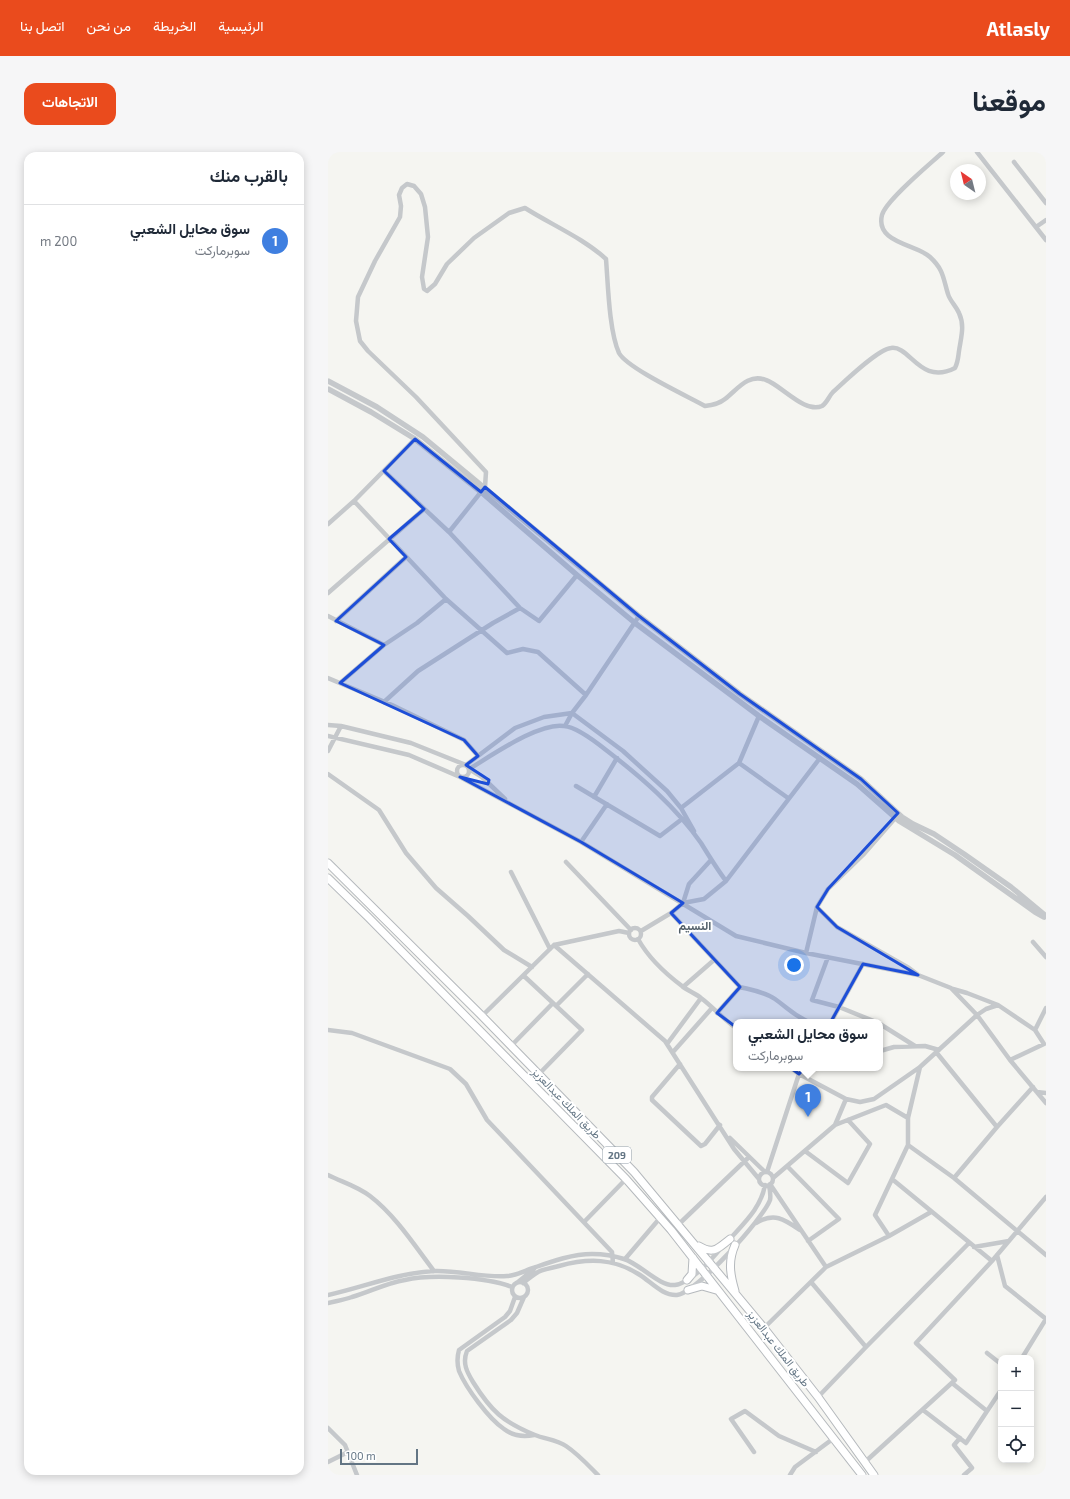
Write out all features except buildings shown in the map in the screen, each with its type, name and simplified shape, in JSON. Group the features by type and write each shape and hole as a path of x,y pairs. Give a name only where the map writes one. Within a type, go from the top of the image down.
{"main road":[{"name":"طريق الملك عبدالعزيز","path":"328,863 482,1016 634,1172 679,1224 764,1328 818,1397 874,1475"},
{"name":"طريق الملك عبدالعزيز","path":"328,878 626,1180 660,1218 693,1258 862,1475"},
{"path":"695,1244 705,1250 713,1251 730,1239"},
{"path":"735,1245 731,1254 730,1265 731,1279 736,1294"},
{"path":"687,1280 692,1274 693,1258"},
{"path":"688,1290 702,1286 718,1291"}],"street":[{"path":"449,532 483,490 486,472 416,397 368,352 360,341 356,321 358,297 375,261 400,216 401,206 399,195 402,188 407,184 414,186 421,194 425,207 428,238 422,277 424,289 428,292 435,284 447,264 474,238 510,213 526,208 581,240 606,259 613,334 620,354 635,368 705,406 724,400 745,381 755,378 766,380 799,401 814,408 823,406 832,393 863,366 880,352 890,348 898,348 923,368 934,373 948,372 955,368 958,361 963,328 960,315 948,296 944,276 937,264 928,256 898,242 886,233 881,224 882,214 890,201 943,152"},
{"path":"977,152 1046,240"},
{"path":"1014,162 1046,203"},
{"path":"1036,227 1046,220"},
{"path":"328,381 377,407 423,436 577,575 635,623 759,716 857,784 897,816 1035,912 1046,917"},
{"path":"328,389 371,412 414,439 483,490 639,616 740,694 861,779 897,816"},
{"path":"328,524 354,501 414,439"},
{"path":"384,471 449,532 520,608 539,621 577,575"},
{"path":"354,501 446,599 507,654 523,649 538,652 586,695"},
{"path":"328,593 424,509"},
{"path":"336,620 406,557"},
{"path":"340,683 384,645 417,623 446,599"},
{"path":"384,702 418,671 493,623 520,608"},
{"path":"328,616 384,645"},
{"path":"565,726 572,713 586,695 639,616"},
{"path":"328,678 384,702 464,740 478,756"},
{"path":"467,767 478,756 516,728 544,717 572,713 623,751 667,791 681,808 700,843"},
{"path":"681,808 738,763 759,716"},
{"path":"328,724 411,742 467,767 482,777 509,803"},
{"path":"328,751 341,726"},
{"path":"467,767 526,734 552,726 565,726 590,737 617,758 664,799 682,819 726,881"},
{"path":"328,736 409,755 460,777 581,842 736,936 806,953 918,975 998,1005 1035,1030 1045,1045 1010,1060"},
{"path":"594,796 617,758"},
{"path":"640,932 671,913 683,903 704,899 726,881 820,758"},
{"path":"738,763 788,798"},
{"path":"462,765 467,767 470,772 466,777 460,777 457,769 462,765"},
{"path":"328,774 379,810 406,854 436,888 504,950 532,967"},
{"path":"576,786 660,836 682,819"},
{"path":"581,842 607,804"},
{"path":"806,953 818,907 828,889 863,855 897,816"},
{"path":"683,903 689,884 711,860"},
{"path":"566,862 630,932 632,939 638,939"},
{"path":"511,872 550,949"},
{"path":"818,907 837,927 909,968 918,975"},
{"path":"671,913 740,987 759,991 775,999 796,1017 801,1019"},
{"path":"482,1016 554,945 619,931 630,932 635,928 640,932"},
{"path":"638,939 641,936 640,932"},
{"path":"638,939 661,967 683,987 701,998 733,1026"},
{"path":"1033,942 1046,956"},
{"path":"554,945 667,1044 726,1134 734,1149 760,1179 760,1183 768,1185 826,1267"},
{"path":"828,957 812,1000 839,1007 869,1019"},
{"path":"683,987 714,960"},
{"path":"833,1019 863,964"},
{"path":"511,1046 588,974"},
{"path":"524,976 582,1030 539,1074"},
{"path":"717,1013 740,987"},
{"path":"951,988 977,1015 1010,1060 1046,1103"},
{"path":"667,1044 701,998"},
{"path":"795,1071 846,1099 860,1102 874,1099 920,1067 977,1015 986,1009 998,1005"},
{"path":"673,1052 712,1008"},
{"path":"1035,1030 1046,1008"},
{"path":"883,1026 915,1046"},
{"path":"328,1030 352,1033 450,1069 466,1084 487,1120 612,1252 613,1263"},
{"path":"883,1050 894,1047 925,1046 938,1051 997,1127"},
{"path":"680,1064 652,1097 652,1100 701,1146 705,1144 720,1125"},
{"path":"889,1236 875,1215 908,1145 908,1118 920,1067"},
{"path":"760,1179 761,1175 766,1172 799,1074 802,1071"},
{"path":"954,1178 1033,1087"},
{"path":"1037,1092 1046,1094"},
{"path":"835,1125 846,1099"},
{"path":"328,1295 355,1289 393,1277 415,1273 434,1271 507,1276 537,1266 580,1255 592,1254 625,1259 668,1285 680,1284 709,1262 730,1239 754,1211 773,1178 835,1125 886,1105 908,1118"},
{"path":"805,1151 848,1183 870,1144 848,1120"},
{"path":"726,1134 749,1157 766,1172 771,1174 773,1178"},
{"path":"908,1145 954,1178 1046,1255"},
{"path":"679,1224 749,1157"},
{"path":"787,1166 839,1219 808,1241"},
{"path":"328,1175 355,1187 370,1196 394,1220 434,1271"},
{"path":"892,1179 992,1261"},
{"path":"584,1222 626,1180"},
{"path":"512,1287 539,1271 586,1260 599,1260 627,1268 666,1292 676,1295 688,1290 706,1276 752,1225 771,1196 768,1185"},
{"path":"865,1462 955,1380 916,1343 1018,1232 1046,1197"},
{"path":"764,1328 826,1267 889,1236 931,1212"},
{"path":"625,1259 660,1218"},
{"path":"752,1225 764,1218 784,1219 802,1231"},
{"path":"974,1247 1009,1241"},
{"path":"818,1397 969,1243"},
{"path":"997,1255 1005,1286 1046,1319 1024,1355"},
{"path":"521,1282 537,1266"},
{"path":"328,1303 352,1298 384,1285 425,1277 482,1280 505,1284 512,1287"},
{"path":"521,1282 528,1287 528,1292 524,1297 517,1313 511,1320 467,1351 464,1363 470,1378 479,1392 499,1416 508,1422 536,1435 565,1445 578,1455 598,1475"},
{"path":"811,1282 866,1347"},
{"path":"512,1287 512,1292 515,1297 519,1299 524,1297"},
{"path":"515,1297 510,1310 505,1317 459,1350 457,1356 458,1365 463,1379 480,1404 500,1426 515,1434 525,1436 536,1435"},
{"path":"987,1353 998,1362"},
{"path":"952,1383 986,1411"},
{"path":"923,1410 966,1442 1000,1391"},
{"path":"754,1452 731,1419 745,1411 779,1436 816,1452"},
{"path":"328,1428 345,1445 357,1475"},
{"path":"790,1475 796,1467 834,1438"},
{"path":"960,1438 954,1445 972,1468 964,1475"},
{"path":"328,1462 348,1452"}],"highlighted area":[{"path":"415,439 481,492 485,487 639,616 740,694 861,779 898,813 828,889 817,907 837,927 918,975 863,964 828,1027 837,1032 799,1074 717,1013 740,987 671,913 683,903 581,842 460,777 488,784 489,780 466,765 478,756 464,740 340,683 384,645 336,621 406,557 389,539 424,509 384,471"}],"place":[{"name":"سوق محايل الشعبي","path":"808,1117"}],"district":[{"name":"النسيم","path":"695,925"}]}
